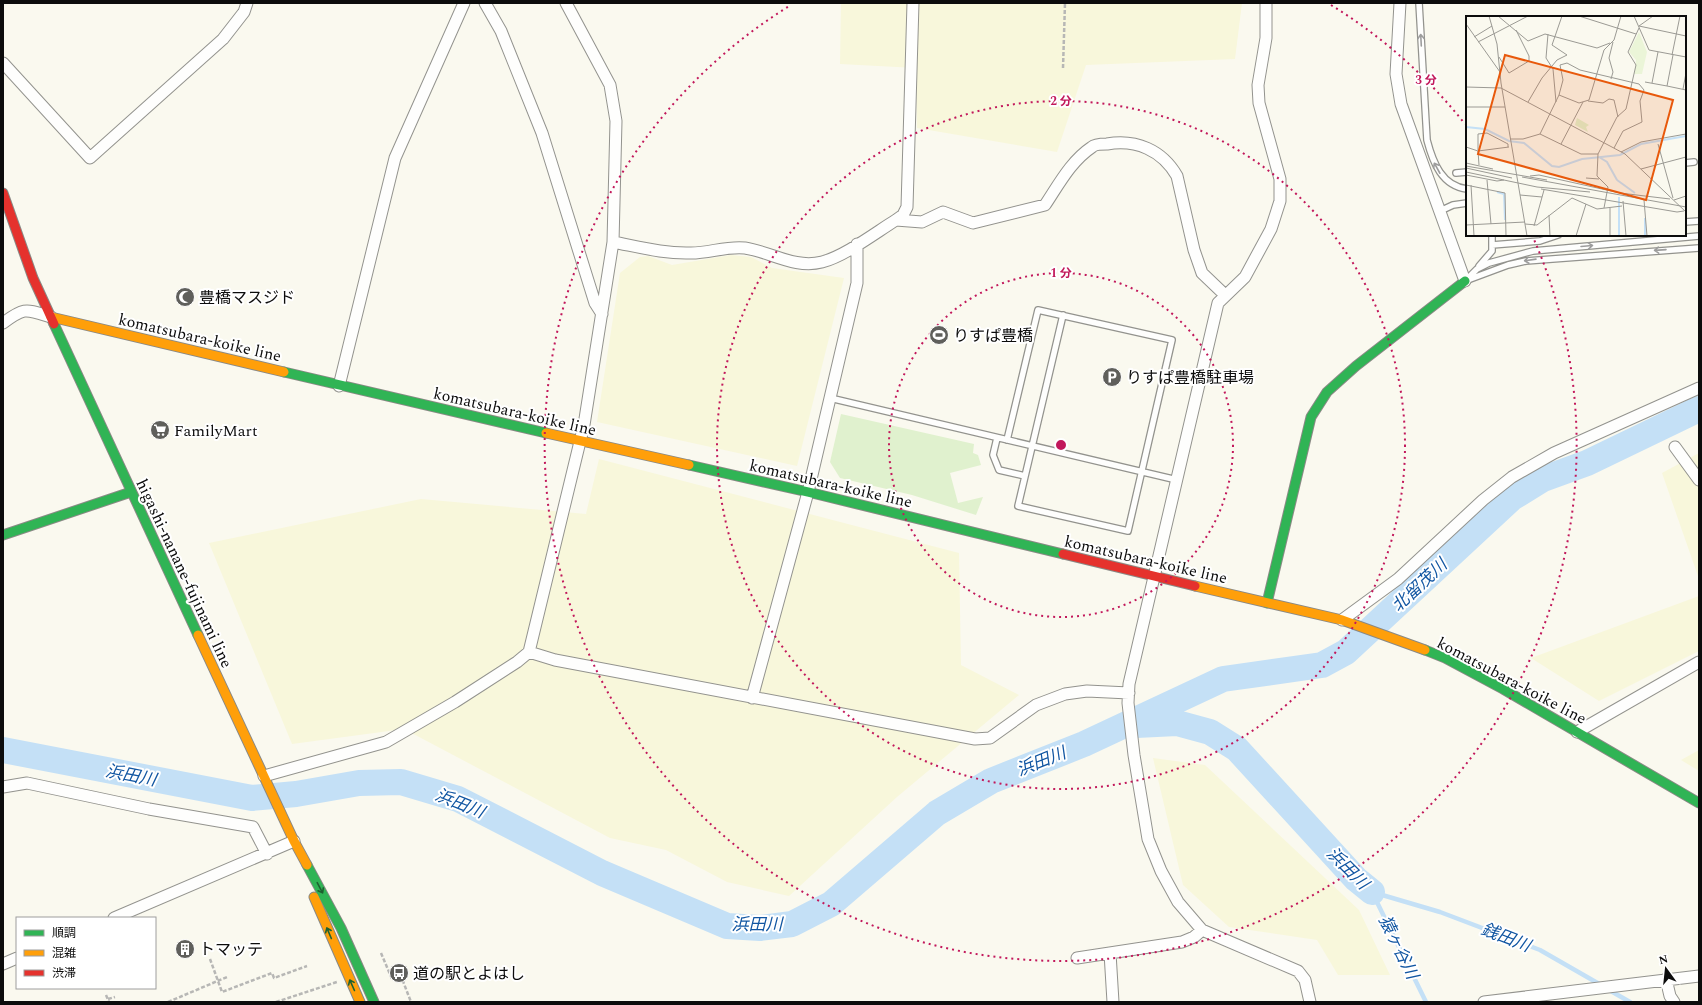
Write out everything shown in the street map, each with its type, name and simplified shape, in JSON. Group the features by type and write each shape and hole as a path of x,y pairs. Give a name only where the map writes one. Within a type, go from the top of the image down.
{"main road":[{"path":"3,193 32,278 51,317"},
{"path":"1267,603 1311,417 1328,392 1356,366 1465,281"},
{"name":"komatsubara-koike line","path":"51,317 339,386 808,492 1347,622 1445,658 1503,689 1699,803"},
{"name":"higashi-nanane-fujinami line","path":"51,317 281,814 341,928 374,1002"},
{"path":"3,535 131,492"},
{"name":"higashi-nanane-fujinami line","path":"294,841 306,878 360,1002"}],"street":[{"path":"3,63 90,158 222,39 244,12 247,3"},
{"path":"339,386 395,158 464,3"},
{"path":"485,3 501,31 542,132 595,303 602,314"},
{"path":"264,776 386,742 455,702 517,662 529,652 578,441 584,425 613,242 616,121 610,85 566,3"},
{"path":"613,242 670,253 693,253 732,247 747,248 786,261 811,264 834,258 903,215 907,207 908,189 913,3"},
{"path":"1266,3 1266,38 1258,85 1259,103 1280,179 1280,201 1271,230 1245,277 1218,303 1129,684 1128,698 1134,755 1148,839 1161,871 1178,902 1202,930 1298,972 1305,980 1310,1002"},
{"path":"1400,3 1396,74 1401,104 1465,281"},
{"path":"896,220 922,222 942,212 973,223 1045,204 1071,166 1093,146 1121,142 1140,145 1158,153 1171,165 1177,176 1194,250 1202,273 1225,296"},
{"path":"752,698 808,492 857,283 857,244"},
{"path":"3,324 22,311 30,310 51,317"},
{"path":"1347,622 1398,579 1483,500 1512,477 1554,454 1699,388"},
{"path":"1675,447 1699,480"},
{"path":"529,652 555,660 975,739 990,738 1036,705 1065,694 1087,691 1128,698"},
{"path":"1577,732 1699,662"},
{"path":"3,787 27,784 149,809 253,827 267,854"},
{"path":"116,917 267,854 294,841"},
{"path":"1077,958 1182,942 1194,937 1202,930"},
{"path":"1110,953 1113,1002"},
{"path":"3,964 16,958"},
{"path":"1484,1002 1699,976"},
{"path":"1666,979 1670,996 1674,1002"}],"lane":[{"path":"1419,3 1427,140 1430,152 1443,177 1452,185 1466,190"},
{"path":"1686,163 1694,162"},
{"path":"1456,173 1466,172"},
{"path":"1440,211 1453,204 1466,203"},
{"path":"1686,222 1699,221"},
{"path":"1465,281 1492,251 1492,236"},
{"path":"1492,245 1540,241 1555,236"},
{"path":"1476,270 1504,258 1533,251 1699,236"},
{"path":"1465,281 1508,264 1526,261 1699,248"},
{"path":"1007,440 1038,310 1063,315 1172,340 1128,531 1018,506 1063,315"},
{"path":"829,398 1177,480"},
{"path":"998,438 993,455 999,470 1025,476"}],"path":[{"path":"1063,68 1065,3"},
{"path":"381,953 392,979 401,976 411,1002"},
{"path":"210,959 222,992 272,973 274,978 307,966"},
{"path":"168,1002 228,977"},
{"path":"276,1002 342,981"},
{"path":"106,995 108,1001 115,997"}],"green space":[{"path":"841,3 1242,3 1235,59 1086,65 1057,152 917,128 916,68 840,64"},
{"path":"731,255 751,257 772,268 844,278 797,466 597,422 620,273 640,257 648,256 672,265"},
{"path":"841,414 974,444 973,453 978,455 981,465 950,473 958,503 983,497 976,515 912,495 840,478 830,462"},
{"path":"1699,453 1699,579 1662,473"},
{"path":"599,459 959,553 961,665 1019,695 897,797 789,896 727,882 666,850 610,838 404,729 292,744 209,543 421,499 586,514"},
{"path":"1699,596 1699,651 1599,701 1531,658"},
{"path":"1699,750 1699,771 1681,760"},
{"path":"1153,758 1205,765 1359,910 1390,975 1338,975 1317,940 1229,927 1183,885"}],"waterway":[{"name":"浜田川","path":"3,750 252,798 296,794 359,783 401,782 458,799 602,873 727,926 760,928 792,924 831,904 937,813 991,781 1084,744 1223,679 1322,665 1346,652 1512,498 1543,479 1587,463 1699,409"},
{"name":"浜田川","path":"1136,725 1177,723 1210,732 1237,749 1356,879 1372,892"},
{"name":"銭田川","path":"1372,892 1440,912 1540,950 1601,985"},
{"name":"猿ヶ谷川","path":"1372,892 1426,1002"},
{"name":"銭田川","path":"1609,990 1630,1002"}],"traffic: fast":[{"path":"1267,603 1311,417 1327,392 1356,366 1465,281"},
{"path":"54,324 198,635"},
{"path":"284,372 546,433"},
{"path":"689,465 808,492 1063,554"},
{"path":"3,535 131,492"},
{"path":"1425,650 1445,658 1503,689 1699,803"},
{"path":"307,865 341,928 374,1002"}],"traffic: slow":[{"path":"51,317 284,372"},
{"path":"546,433 689,465"},
{"path":"1195,586 1342,620 1425,650"},
{"path":"198,635 294,841 307,865"},
{"path":"314,897 360,1002"}],"traffic: jam":[{"path":"3,193 33,278 54,324"},
{"path":"1063,554 1195,586"}],"place":[{"name":"豊橋マスジド","path":"185,297"},
{"name":"りすぱ豊橋","path":"939,335"},
{"name":"りすぱ豊橋駐車場","path":"1112,377"},
{"name":"FamilyMart","path":"160,430"},
{"name":"トマッテ","path":"185,949"},
{"name":"道の駅とよはし","path":"399,973"}],"water label":[{"name":"北留茂川","path":"1419,585"}]}
